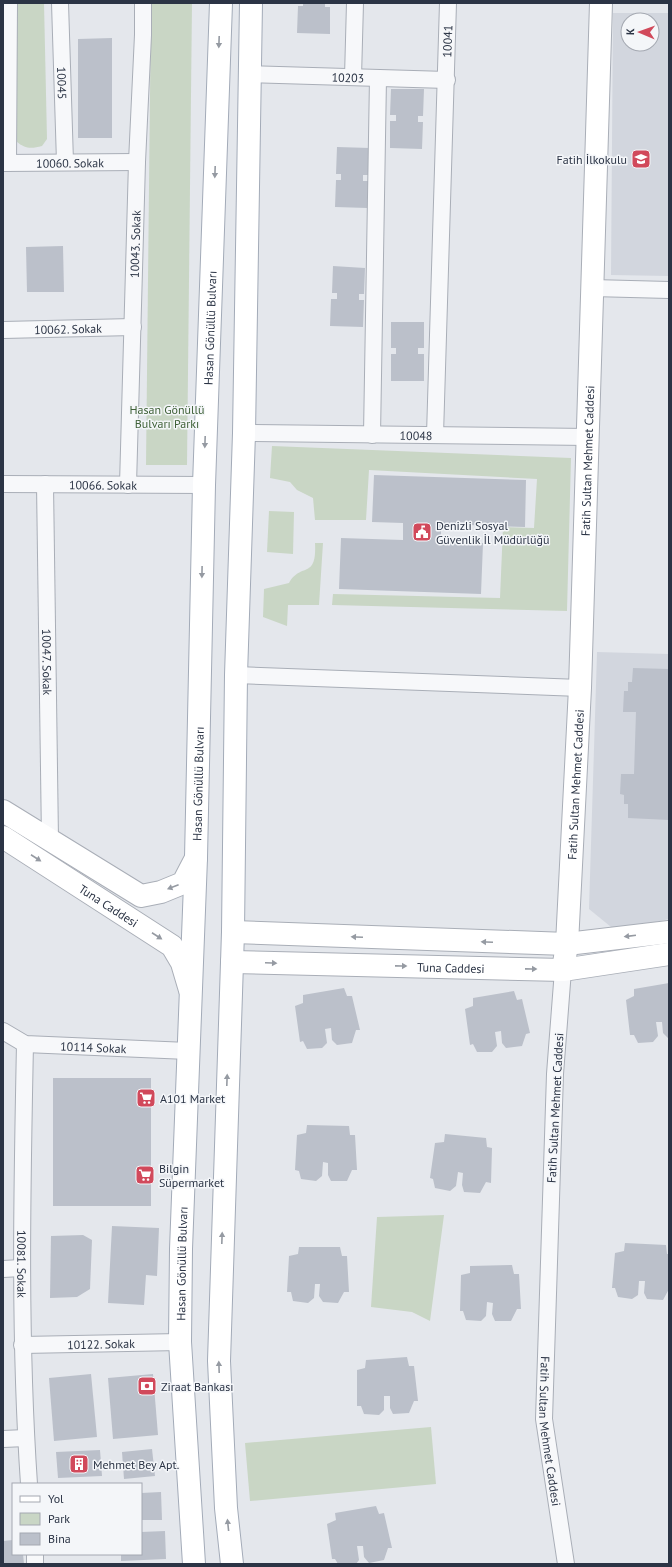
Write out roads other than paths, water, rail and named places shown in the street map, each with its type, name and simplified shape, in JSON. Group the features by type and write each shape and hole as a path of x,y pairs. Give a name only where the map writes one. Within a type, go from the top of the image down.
{"main road":[{"name":"Hasan Gönüllü Bulvarı","path":"194,1564 180,1342 181,1249 196,858 204,485 221,3"},
{"path":"232,1564 224,1469 219,1361 234,932 236,675 244,433 251,3"},
{"name":"Fatih Sultan Mehmet Caddesi","path":"563,970 567,944 580,688 601,3"},
{"name":"Tuna Caddesi","path":"3,811 141,896 161,892 183,883 196,858"},
{"name":"Tuna Caddesi","path":"3,837 172,946 182,963 191,994"},
{"path":"234,932 567,944 669,932"},
{"name":"Tuna Caddesi","path":"232,962 563,970 669,954"}],"street":[{"path":"5,163 9,3"},
{"name":"10045","path":"60,3 65,162"},
{"name":"10043. Sokak","path":"128,485 137,162 143,35 142,3"},
{"path":"353,77 355,3"},
{"name":"10041","path":"435,436 447,80 448,3"},
{"name":"10203","path":"249,74 447,80"},
{"path":"372,435 378,78"},
{"name":"10060. Sokak","path":"5,163 137,162"},
{"path":"592,288 669,290"},
{"name":"10062. Sokak","path":"3,330 132,327"},
{"name":"10048","path":"244,433 588,437"},
{"name":"10066. Sokak","path":"3,484 204,485"},
{"name":"10047. Sokak","path":"44,484 50,840"},
{"path":"236,675 580,688"},
{"name":"Fatih Sultan Mehmet Caddesi","path":"563,970 555,1090 544,1419 566,1564"},
{"name":"10114 Sokak","path":"3,1031 25,1044 188,1051"},
{"name":"10081. Sokak","path":"25,1044 21,1268 22,1345 29,1483"},
{"path":"3,1268 21,1268"},
{"name":"10122. Sokak","path":"22,1345 180,1342"},
{"path":"3,1439 26,1438"}],"place":[{"name":"Fatih İlkokulu","path":"641,159"},
{"name":"Denizli Sosyal Güvenlik İl Müdürlüğü","path":"422,532"},
{"name":"A101 Market","path":"146,1098"},
{"name":"Bilgin Süpermarket","path":"145,1175"},
{"name":"Ziraat Bankası","path":"147,1386"},
{"name":"Mehmet Bey Apt.","path":"79,1464"}],"park label":[{"name":"Hasan Gönüllü Bulvarı Parkı","path":"167,416"}]}
